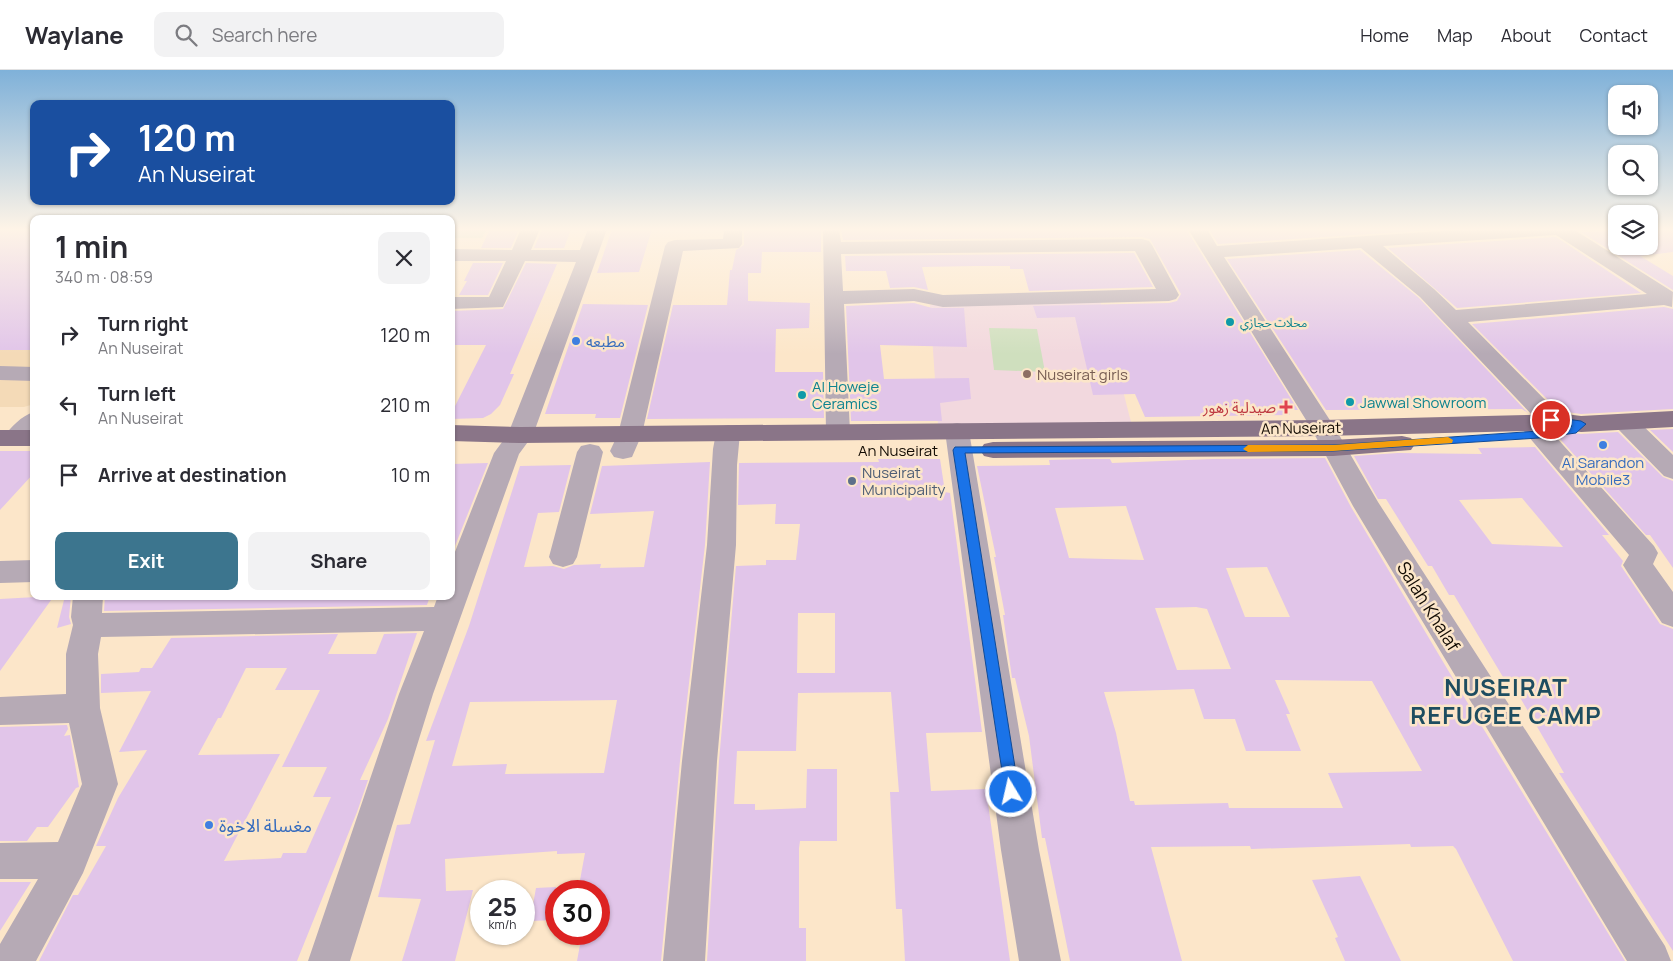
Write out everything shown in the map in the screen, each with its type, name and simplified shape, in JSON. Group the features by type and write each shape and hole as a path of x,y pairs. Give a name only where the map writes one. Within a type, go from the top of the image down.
{"main road":[{"name":"An Nuseirat","path":"455,448 509,441 626,443 1328,438 1540,426 1572,430 1581,424 1673,419"},
{"name":"An Nuseirat","path":"726,442 838,432 958,440"},
{"name":"An Nuseirat","path":"455,434 590,452 626,443"}],"street":[{"path":"455,303 496,304 511,271"},
{"path":"455,587 573,271"},
{"path":"626,443 669,271"},
{"path":"832,271 838,432"},
{"path":"833,298 914,295 943,301 1169,295 1156,271"},
{"name":"Salah Khalaf","path":"1223,271 1650,961"},
{"path":"1402,271 1452,318 1644,553 1638,565 1673,615"},
{"path":"1624,271 1671,300"},
{"path":"1452,318 1671,300"},
{"path":"0,373 30,374"},
{"path":"1625,422 1673,470"},
{"path":"958,440 1020,850 1040,961"},
{"path":"684,961 710,632 720,559 726,442"},
{"path":"563,557 590,452"},
{"path":"0,572 30,571"},
{"path":"329,961 416,694 450,600"},
{"path":"13,961 70,860 100,784 83,708 82,654 88,610 239,621 443,619"},
{"path":"0,711 83,708"},
{"path":"0,861 70,860"}],"shaded area":[{"path":"0,271 30,271 30,405 0,407"},
{"name":"Nuseirat girls","path":"1100,301 1131,422 938,425 930,305"}],"green space":[{"path":"989,328 1037,329 1045,372 994,370"}],"building":[{"path":"0,271 30,271 30,350 0,350"},
{"path":"469,271 499,271 488,295 459,295 467,281 464,281"},
{"path":"522,271 554,271 510,374 514,374 500,405 491,414 483,418 455,419 455,406 486,345 455,345 455,311 503,309"},
{"path":"598,271 639,271 639,272 597,273"},
{"path":"730,271 761,271 761,273 748,273 748,301 810,303 809,328 776,329 775,372 823,372 824,418 647,419 673,305 727,305"},
{"path":"846,271 923,271 928,290 914,287 890,288 886,271"},
{"path":"1023,271 1144,271 1153,287 1029,291"},
{"path":"1168,271 1212,271 1298,410 1288,410 1290,415 1145,417 1135,394 1093,395 1075,317 1037,318 1033,306 1169,303 1177,301 1181,294"},
{"path":"1235,271 1385,271 1419,298 1528,413 1522,409 1326,410"},
{"path":"1414,271 1607,271 1641,293 1457,308"},
{"path":"1642,271 1664,271 1673,276 1673,290"},
{"path":"914,303 932,308 964,308 967,347 880,345 884,379 969,378 971,399 940,403 942,421 851,421 846,306"},
{"path":"583,304 648,305 620,418 595,418 596,414 545,414"},
{"path":"1664,307 1673,309 1673,409 1581,414 1559,411 1472,324"},
{"path":"1673,429 1673,452 1650,430"},
{"path":"1552,430 1581,434 1618,432 1663,477 1673,481 1673,568 1650,535 1646,535"},
{"path":"1535,447 1609,535 1602,535 1623,561 1621,566 1660,624 1673,629 1673,951 1559,773 1564,773 1511,682 1506,682 1454,595 1449,595 1432,566 1428,566 1386,499 1378,499 1354,456 1398,453 1482,454 1478,448","holes":["1522,498 1563,547 1492,544 1459,500"]},
{"path":"0,451 30,451 30,477 0,510"},
{"path":"1325,458 1351,507 1461,692 1625,961 1513,961 1456,849 1453,846 1411,847 1410,844 1251,849 1250,846 1151,847 1182,961 1070,961 1045,838 1042,838 1029,736 1015,678 1012,678 1003,615 1005,615 994,557 996,557 977,466 1050,465 1049,460 1110,459 1112,463 1213,459","holes":["1126,506 1144,560 1069,558 1055,508","1267,567 1290,617 1245,617 1226,568","1196,607 1207,609 1231,669 1177,670 1155,608","1275,680 1372,681 1422,771 1328,773 1343,808 1229,808 1228,803 1135,805 1134,801 1130,801 1116,733 1104,692 1194,689 1204,719 1235,719 1246,751 1301,751 1286,714 1290,714"]},
{"path":"878,459 940,459 945,492 950,493 982,732 926,733 931,791 986,789 1010,961 905,961 902,909 896,909 890,792 899,792 891,692 798,693 796,751 737,751 734,804 755,804 755,810 806,808 807,769 837,769 837,841 800,841 799,928 806,928 806,961 707,961 719,761 736,566 766,565 766,560 796,560 800,524 775,524 776,504 738,505 739,463 879,462","holes":["798,613 835,613 835,673 797,673"]},
{"path":"710,462 705,545 680,761 661,961 577,961 580,945 610,945 610,880 580,880 585,853 557,854 557,851 445,859 446,891 470,890 470,902 455,961 402,961 421,899 378,897 397,825 410,824 435,740 426,741 469,626 520,466 571,465 559,512 538,513 524,567 553,566 564,569 574,565 601,564 600,568 644,567 654,511 590,514 602,466","holes":["617,700 604,773 505,774 507,764 452,766 470,702"]},
{"path":"488,463 455,546 455,464"},
{"path":"30,597 30,600 51,600 0,671 0,599"},
{"path":"64,600 71,600 69,617 71,624 57,628"},
{"path":"105,600 429,600 427,605 104,611"},
{"path":"417,633 388,719 360,780 368,780 357,812 297,961 39,961 73,895 78,895 106,846 96,846 118,798 147,750 119,752 151,691 101,693 101,674 139,672 141,668 152,668 171,638 338,634 328,654 376,654 384,634","holes":["246,668 287,668 275,690 320,690 282,767 327,767 313,797 331,797 306,853 283,853 281,858 224,861 280,754 198,755 218,718 221,718"]},
{"path":"67,725 68,729 64,736 70,735 79,787 76,788 48,827 37,827 27,841 0,841 0,727"},
{"path":"1360,876 1401,961 1345,961 1335,938 1338,937 1312,880"},
{"path":"0,882 31,882 0,931"},
{"path":"536,888 545,888 545,920 535,921"}],"slow traffic":[{"path":"1248,449 1333,448 1448,440"}],"place":[{"name":"محلات حجازي","path":"1230,322"},
{"name":"مطبعه","path":"576,341"},
{"name":"Nuseirat girls","path":"1027,374"},
{"name":"Al Howeje Ceramics","path":"802,395"},
{"name":"Jawwal Showroom","path":"1350,402"},
{"name":"صيدلية زهور","path":"1286,407"},
{"name":"Al Sarandon Mobile3","path":"1603,445"},
{"name":"Nuseirat Municipality","path":"852,481"},
{"name":"مغسلة الاخوة","path":"209,825"}],"district":[{"name":"NUSEIRAT REFUGEE CAMP","path":"1506,700"}],"route":[{"path":"1011,792 959,450 1333,448 1539,434 1572,430 1581,424 1551,420"}]}
